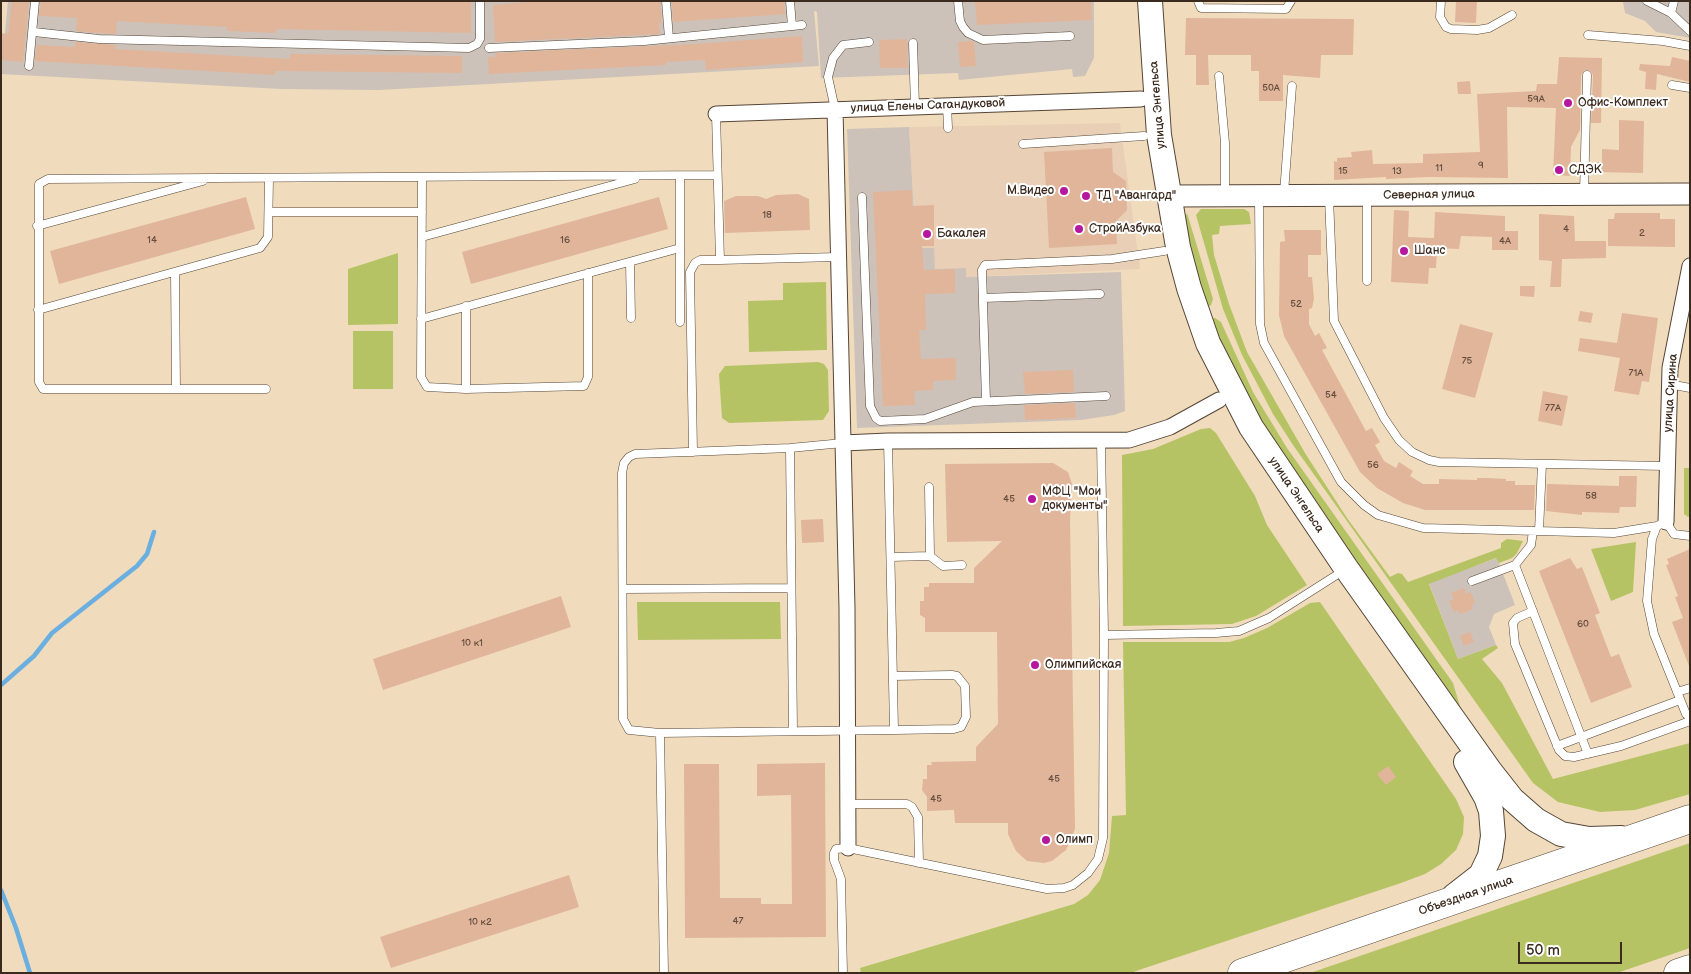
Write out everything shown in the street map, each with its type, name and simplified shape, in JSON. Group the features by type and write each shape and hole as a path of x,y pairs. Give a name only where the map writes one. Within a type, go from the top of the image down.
{"highway":[{"name":"Объездная улица","path":"1242,973 1690,819"},
{"path":"1259,973 1307,950"},
{"path":"1678,973 1690,969"}],"main road":[{"name":"улица Энгельса","path":"1135,1 1161,197 1164,250 1184,322 1225,396 1260,470 1340,572 1490,771 1523,810 1549,828 1576,838 1615,839 1650,832"},
{"name":"улица Энгельса","path":"1148,99 1150,1"},
{"name":"улица Энгельса","path":"1161,197 1225,396"},
{"name":"улица Энгельса","path":"1340,572 1473,773 1486,796 1491,811 1493,836 1487,864 1474,882 1441,904"}],"street":[{"name":"улица Елены Сагандуковой","path":"716,114 1148,99"},
{"path":"835,109 849,730 848,848"},
{"name":"Северная улица","path":"1161,197 1225,194 1367,196 1690,194"},
{"name":"улица Сирина","path":"1662,524 1667,466 1669,384 1685,312 1690,266"},
{"path":"843,443 888,440 1129,440 1159,432 1225,396"}],"lane":[{"path":"29,66 34,32 35,1"},
{"path":"34,32 99,39 470,48 477,44 480,38 480,1"},
{"path":"666,1 668,38"},
{"path":"790,1 792,26"},
{"path":"958,1 960,21 963,27 968,33 983,40 1070,36"},
{"path":"1198,1 1201,8 1286,9 1291,1"},
{"path":"1441,1 1440,17 1446,27 1452,29 1477,30 1489,28 1512,15"},
{"path":"1647,1 1671,13 1690,31"},
{"path":"1671,13 1674,1"},
{"path":"489,48 668,38 802,25"},
{"path":"1588,35 1663,41 1690,46"},
{"path":"835,109 828,77 833,58 842,45 869,42"},
{"path":"913,43 915,106"},
{"path":"1584,194 1586,75"},
{"path":"1219,76 1225,143 1225,194"},
{"path":"1672,85 1690,88"},
{"path":"1284,195 1292,86"},
{"path":"947,105 948,128"},
{"path":"716,114 720,260"},
{"path":"1023,144 1152,136"},
{"path":"266,389 43,389 39,382 37,226 39,184 48,179 717,175"},
{"path":"422,237 646,176"},
{"path":"680,176 680,322"},
{"path":"37,226 214,178"},
{"path":"38,310 260,248 268,237 269,178"},
{"path":"422,178 423,383 432,389 584,386 588,377 588,273"},
{"path":"1259,195 1260,324 1264,343 1341,482 1352,495 1378,515 1423,528 1614,533 1662,524"},
{"path":"1329,195 1334,321 1384,418 1399,440 1421,457 1440,462 1667,466"},
{"path":"1367,196 1367,280"},
{"path":"862,197 870,406 872,414 880,421 918,420 964,404 986,401 1106,396"},
{"path":"268,212 422,212"},
{"path":"422,319 680,248"},
{"path":"986,401 982,270 985,266 1112,259 1164,250"},
{"path":"693,452 690,272 695,262 700,260 837,257"},
{"path":"630,262 632,318"},
{"path":"175,272 176,389"},
{"path":"983,298 1100,294"},
{"path":"466,306 466,389"},
{"path":"1669,384 1690,388"},
{"path":"888,440 894,730"},
{"path":"843,973 841,879 834,853 836,849 848,848 1036,888 1056,890 1073,885 1093,867 1098,859 1104,838 1104,635 1101,440"},
{"path":"843,443 790,448 635,454 624,463 622,473 623,719 629,730 660,733 954,729 961,727 966,717 965,686 957,676 893,676"},
{"path":"790,448 793,731"},
{"path":"1472,581 1515,565 1530,545 1536,531 1542,464"},
{"path":"929,487 930,556"},
{"path":"1662,524 1674,534 1690,536"},
{"path":"1533,611 1517,618 1514,623 1515,644 1557,746 1565,756 1574,758 1621,746 1690,719 1679,696 1648,613 1647,601 1652,539 1662,524"},
{"path":"891,557 930,556 943,566 962,565"},
{"path":"1515,565 1588,754"},
{"path":"1104,635 1239,631 1269,618 1340,572"},
{"path":"623,589 791,588"},
{"path":"1557,746 1679,696 1690,688"},
{"path":"660,733 664,973"},
{"path":"849,804 907,804 912,807 918,817 919,863"}],"shaded area":[{"path":"8,1 1094,1 1094,58 1085,76 1073,77 1072,69 959,80 958,73 821,78 817,12 814,11 819,66 379,90 281,89 1,74"},
{"path":"1616,1 1690,1 1690,38 1656,32 1645,21 1625,13 1623,2"},
{"path":"1120,123 1140,269 966,277 965,268 934,269 916,248 909,127"},
{"path":"909,127 916,248 934,248 935,269 966,268 966,277 1121,272 1125,411 1114,415 1081,420 857,428 847,129"},
{"path":"1497,558 1515,605 1494,614 1489,627 1496,645 1458,659 1429,583"}],"green space":[{"path":"1201,209 1244,209 1249,212 1251,224 1220,226 1219,234 1212,235 1214,255 1229,304 1247,352 1305,453 1347,518 1390,577 1398,573 1402,574 1408,582 1501,548 1501,543 1507,539 1523,541 1512,558 1499,563 1496,558 1429,584 1458,659 1496,645 1498,648 1482,659 1502,683 1553,779 1690,743 1690,794 1635,810 1600,812 1558,802 1533,783 1293,445 1273,414 1242,355 1223,309 1196,215"},
{"path":"1187,213 1213,299 1211,305 1206,309 1183,222"},
{"path":"398,253 398,324 348,325 348,269"},
{"path":"826,282 827,350 749,352 748,301 783,300 783,283"},
{"path":"1209,318 1215,318 1221,322 1253,392 1287,448 1453,683 1463,716 1281,454 1245,396"},
{"path":"353,331 393,331 393,389 353,389"},
{"path":"818,362 824,364 828,370 829,411 823,420 729,423 722,418 719,374 725,366"},
{"path":"1210,428 1216,433 1255,496 1267,525 1307,585 1256,616 1232,624 1123,626 1122,455 1153,449 1201,429"},
{"path":"1684,468 1690,468 1690,516 1688,517 1684,514"},
{"path":"1636,542 1633,592 1611,601 1591,549"},
{"path":"637,602 780,602 781,639 638,640"},
{"path":"1320,602 1456,799 1464,817 1463,834 1456,850 1441,864 1425,874 1401,883 1130,973 861,973 860,968 1074,904 1088,895 1100,880 1109,853 1112,816 1126,815 1123,642 1229,642 1267,628 1310,603"},
{"path":"1690,843 1690,948 1617,973 1310,973"}],"building":[{"path":"12,1 29,1 23,62 1,60 1,33 8,34"},
{"path":"41,1 471,1 471,33 276,29 276,33 227,31 227,27 117,21 116,34 99,33 76,31 77,18 39,16"},
{"path":"538,1 660,1 662,23 659,23 660,34 495,42 493,5"},
{"path":"672,1 784,1 785,14 673,22"},
{"path":"975,1 1091,1 1092,20 977,25"},
{"path":"1456,1 1477,1 1476,23 1455,22"},
{"path":"1186,18 1354,19 1353,55 1321,55 1320,78 1283,75 1283,101 1259,101 1259,71 1251,71 1251,55 1208,55 1209,85 1196,85 1196,55 1185,55"},
{"path":"802,36 803,62 706,70 705,60 666,62 666,65 489,74 488,57 496,57 495,53 695,44"},
{"path":"907,39 908,68 880,68 879,40"},
{"path":"75,42 116,45 115,49 290,59 290,54 462,56 462,73 275,71 275,75 35,61 37,45 75,47"},
{"path":"958,42 974,42 976,66 960,67"},
{"path":"1559,57 1602,58 1601,123 1591,123 1593,75 1589,70 1585,70 1581,75 1580,130 1571,147 1570,176 1553,175 1556,108 1507,107 1508,178 1428,177 1386,179 1386,177 1334,180 1334,161 1337,162 1337,158 1352,157 1351,152 1372,150 1373,164 1423,163 1423,154 1480,152 1477,94 1536,91 1537,84 1557,84"},
{"path":"1672,57 1690,61 1690,82 1657,74 1656,90 1645,89 1646,72 1639,70 1640,64 1670,66"},
{"path":"1470,81 1471,94 1458,94 1457,82"},
{"path":"1619,120 1644,121 1643,173 1595,172 1595,162 1602,162 1602,149 1619,150"},
{"name":"ТД \"Авангард\"","path":"1112,148 1113,172 1126,181 1127,210 1116,221 1117,244 1049,248 1044,152"},
{"path":"912,190 912,206 934,205 934,246 922,246 924,270 955,269 955,293 925,294 926,330 919,330 921,359 956,358 956,380 933,381 933,390 914,391 915,405 883,406 873,192"},
{"path":"798,194 809,199 810,230 725,233 724,201 736,196 758,196 766,199 776,195"},
{"path":"246,197 255,229 59,284 50,251"},
{"path":"659,197 668,229 471,284 462,252"},
{"path":"1394,210 1409,211 1408,237 1434,238 1435,212 1505,216 1505,231 1518,231 1518,250 1492,250 1492,237 1461,236 1459,249 1437,248 1436,268 1429,268 1428,284 1391,282"},
{"path":"1615,213 1660,213 1660,219 1675,219 1675,247 1608,246 1608,219 1614,219"},
{"path":"1539,214 1574,216 1575,241 1606,241 1606,258 1562,259 1561,287 1550,287 1552,261 1539,260"},
{"path":"1284,230 1321,230 1321,255 1308,255 1308,277 1312,277 1314,299 1312,308 1309,309 1309,324 1315,336 1319,333 1327,348 1322,350 1366,431 1372,428 1380,442 1375,445 1384,461 1396,468 1399,462 1413,471 1410,476 1423,484 1439,484 1439,479 1477,480 1477,478 1487,478 1515,481 1515,485 1535,485 1534,510 1425,510 1403,503 1377,488 1360,472 1284,336 1279,315 1280,242 1285,241"},
{"path":"1520,286 1535,286 1534,297 1520,296"},
{"path":"1580,311 1593,313 1591,323 1578,321"},
{"path":"1622,313 1658,318 1649,382 1642,381 1639,395 1614,391 1620,358 1578,351 1580,338 1617,343"},
{"path":"1460,324 1493,333 1475,398 1442,389"},
{"path":"1073,370 1074,392 1025,394 1023,372"},
{"path":"1543,391 1568,396 1562,426 1538,421"},
{"path":"1075,403 1076,418 1025,420 1024,405"},
{"path":"1053,463 1068,472 1072,484 1070,520 1075,829 1066,850 1052,861 1044,863 1027,861 1016,851 1008,834 1008,823 955,823 954,810 927,811 927,797 922,790 923,779 927,779 927,765 932,765 931,762 976,761 976,747 998,724 997,632 925,632 925,618 920,615 920,601 924,601 924,587 929,587 929,583 974,583 974,568 1002,541 947,542 945,464"},
{"path":"1619,476 1637,476 1636,507 1620,507 1619,513 1582,512 1582,515 1546,511 1547,484 1619,486"},
{"path":"823,519 824,542 802,543 801,520"},
{"path":"1690,549 1689,666 1672,622 1683,618 1675,597 1678,596 1666,565 1669,564 1667,559"},
{"path":"1570,558 1577,569 1582,567 1600,613 1595,615 1611,657 1619,654 1632,687 1591,703 1539,571"},
{"path":"1464,588 1466,594 1471,592 1475,603 1471,605 1473,609 1460,614 1458,610 1454,612 1449,601 1454,599 1451,593"},
{"path":"561,596 571,627 383,690 373,659"},
{"path":"1470,632 1474,642 1464,646 1460,636"},
{"path":"825,763 826,937 685,938 684,764 719,764 720,898 761,898 761,904 792,904 791,795 757,796 757,764"},
{"path":"1388,766 1396,777 1386,785 1377,774"},
{"path":"569,875 579,907 391,968 380,937"}],"waterway":[{"path":"1,685 34,656 52,633 137,566 147,554 154,532"},
{"path":"1,890 16,928 30,973"}],"place":[{"name":"Офис-Комплект","path":"1568,103"},
{"name":"СДЭК","path":"1559,170"},
{"name":"М.Видео","path":"1064,191"},
{"name":"ТД \"Авангард\"","path":"1086,196"},
{"name":"СтройАзбука","path":"1079,229"},
{"name":"Бакалея","path":"927,234"},
{"name":"Шанс","path":"1404,251"},
{"name":"МФЦ \"Мои документы\"","path":"1032,499"},
{"name":"Олимпийская","path":"1035,665"},
{"name":"Олимп","path":"1046,840"}]}
